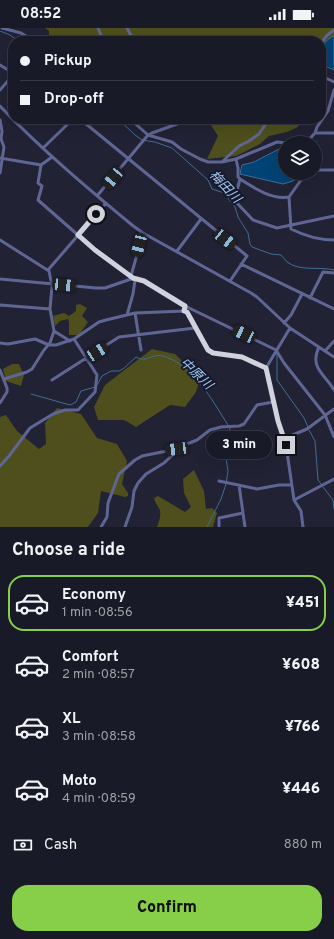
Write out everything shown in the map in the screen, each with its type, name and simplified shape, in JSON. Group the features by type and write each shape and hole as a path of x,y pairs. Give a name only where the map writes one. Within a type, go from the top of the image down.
{"street":[{"path":"2,28 21,33 26,36"},
{"path":"326,36 334,30"},
{"path":"0,64 8,70"},
{"path":"0,90 8,80"},
{"path":"326,114 334,90"},
{"path":"0,106 8,115"},
{"path":"0,120 2,131 1,139 4,147 1,158 0,173"},
{"path":"16,124 97,196 142,233 258,297 290,328 334,357"},
{"path":"43,148 68,124"},
{"path":"86,124 247,256 230,281"},
{"path":"136,124 148,135 172,142 200,160 212,163 236,159 278,142"},
{"path":"97,196 148,135 177,124"},
{"path":"222,162 240,146 259,134 266,124"},
{"path":"312,136 319,124"},
{"path":"315,133 334,133"},
{"path":"52,156 41,165 38,183 42,186 42,188 38,200 95,250 135,280 127,315"},
{"path":"1,158 41,165"},
{"path":"236,159 238,177 240,179 235,198 236,202 253,220 277,228 334,216"},
{"path":"322,170 334,170"},
{"path":"240,179 261,192 284,198 289,197"},
{"path":"301,180 289,197 291,229 304,235 324,240 334,240"},
{"path":"48,270 106,203"},
{"path":"177,251 201,219"},
{"path":"131,278 142,233"},
{"path":"0,240 48,270 51,283 50,309 54,331 49,345 32,369 4,379"},
{"path":"241,264 334,309"},
{"path":"310,298 323,272 334,273"},
{"path":"0,279 105,288 131,278 144,281 185,306 276,350 325,415 334,436"},
{"path":"284,323 291,315 302,294"},
{"path":"0,305 50,309"},
{"path":"184,311 185,306"},
{"path":"0,343 8,344 36,339 49,345 60,344 72,340 99,322 135,313 184,311 187,312 208,350 213,353 242,357 266,368"},
{"path":"135,313 141,350"},
{"path":"52,380 119,338 195,328"},
{"path":"290,328 266,368 273,402 286,445 294,500 301,511 303,527"},
{"path":"0,466 30,428 53,414 70,409 78,410 95,392 97,375 72,340 54,331"},
{"path":"325,351 334,342"},
{"path":"319,347 315,362 334,390"},
{"path":"0,370 4,379 6,392 0,403"},
{"path":"126,527 132,507 134,491 138,483 146,474 164,463 177,449 197,440 210,430 244,424 258,404 273,402"},
{"path":"283,439 308,428 334,409"},
{"path":"102,527 107,517 108,503 119,474 142,456 177,449"},
{"path":"294,500 334,479"},
{"path":"219,481 261,489 279,485 291,485"},
{"path":"239,485 245,527"},
{"path":"219,527 218,518 243,513"}],"shaded area":[{"path":"45,28 334,28 334,62 326,66 326,36 49,36 49,31"},
{"path":"210,124 301,124 287,132 269,136 260,144 236,156 207,159 218,136"},
{"path":"80,304 87,308 82,316 88,322 79,335 69,335 68,319 60,321 55,326 53,316 64,313 69,316 76,311 76,305"},
{"path":"152,349 175,354 200,379 196,392 185,407 170,405 136,427 124,420 98,420 94,407 105,385"},
{"path":"12,364 19,364 24,375 21,386 6,381 3,369"},
{"path":"57,408 81,414 97,438 117,444 127,461 122,484 128,493 128,496 125,497 101,491 98,513 88,527 0,527 0,417 6,415 17,431 39,449 46,444 45,423"},
{"path":"194,470 204,491 206,509 212,508 217,513 213,527 157,527 160,519 160,510 154,498 158,496 185,512 191,507 184,493 183,479"}],"water":[{"path":"334,35 334,70 326,66 326,41"},
{"path":"278,150 278,180 294,180 283,184 240,174 242,165 254,162"}],"waterway":[{"name":"梅田川","path":"0,31 11,36"},
{"name":"梅田川","path":"123,124 142,140 155,142 172,148 208,180 212,189 224,193 235,207 238,217 248,233 252,247 271,254 281,255 287,262 298,267 334,270"},
{"path":"277,354 277,380 304,418 308,427"},
{"name":"中原川","path":"97,385 102,376 111,371 119,371 123,369 136,357 144,359 163,356 184,367 193,375 201,384 228,425"},
{"name":"中原川","path":"31,394 70,405 76,402 81,391 95,387"},
{"name":"中原川","path":"207,527 221,499 226,484 228,471 225,451 230,428"},
{"path":"309,430 315,441 318,480 321,484"},
{"path":"323,487 333,500 334,509"}],"route":[{"path":"96,214 78,235 95,250 133,278 144,281 185,306 184,311 187,312 208,350 213,353 242,357 266,368 278,421 286,445"}]}
